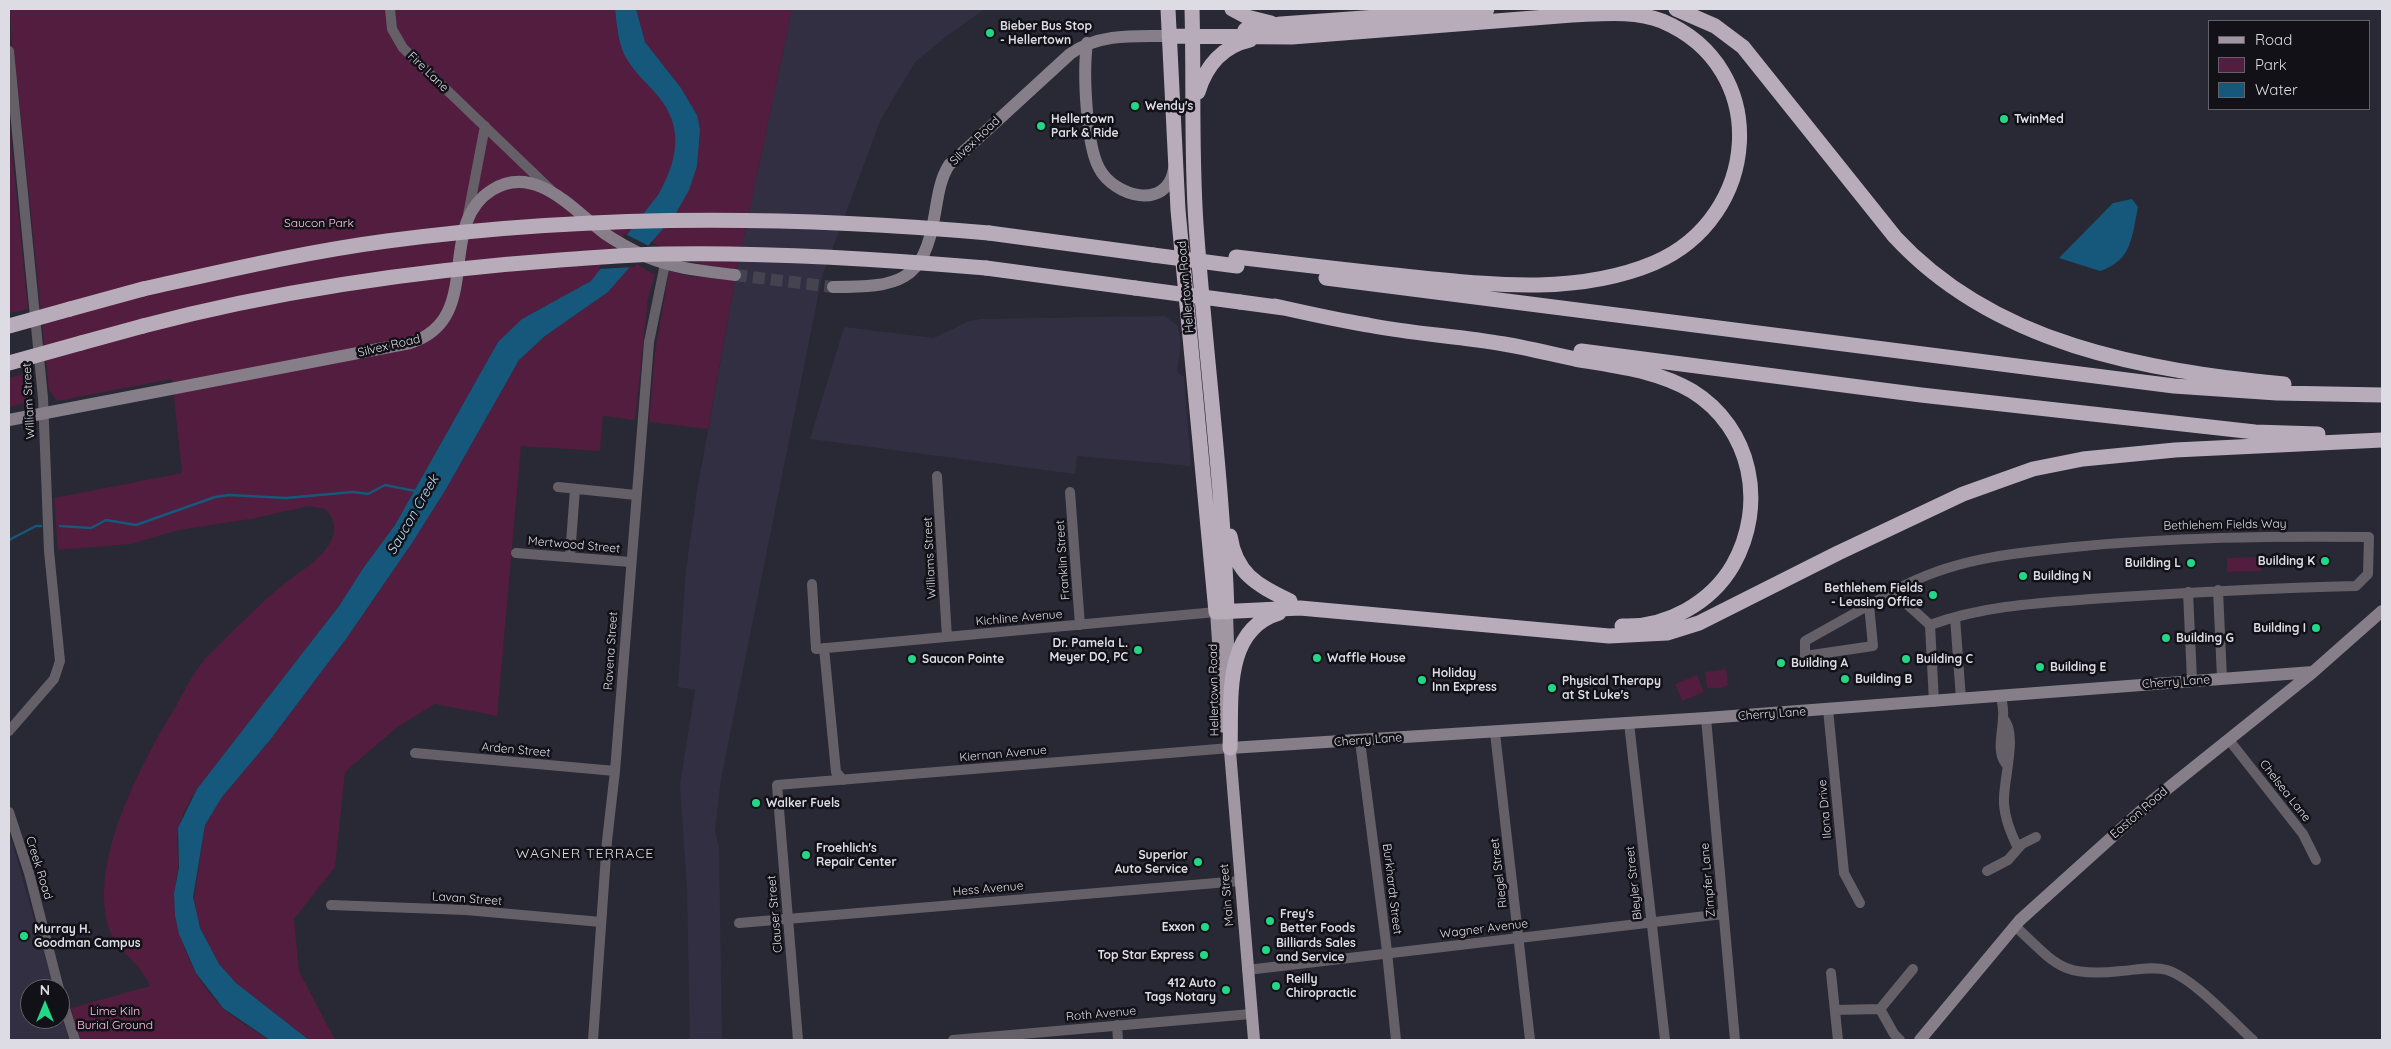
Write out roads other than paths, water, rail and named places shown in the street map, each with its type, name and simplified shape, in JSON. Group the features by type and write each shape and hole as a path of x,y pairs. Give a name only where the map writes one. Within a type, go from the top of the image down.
{"highway":[{"name":"Hellertown Road","path":"1168,9 1174,152 1190,351 1198,411 1211,584 1221,608"},
{"name":"Hellertown Road","path":"1192,9 1196,224 1221,506 1221,608"},
{"path":"1232,9 1264,22 1293,23"},
{"path":"1193,35 1293,23 1487,9"},
{"path":"1676,9 1715,26 1743,47 1906,248 1966,296 2006,319 2050,340 2098,354 2147,364 2206,374 2382,394"},
{"path":"9,326 143,289 265,261 387,241 574,222 659,219 795,219 887,223 990,232 1153,254 1236,262 1506,284 1555,284 1602,278 1655,262 1702,232 1724,202 1737,167 1738,121 1732,96 1723,73 1702,48 1674,27 1660,20 1645,16 1610,14 1355,33 1263,37 1170,36"},
{"path":"1194,113 1201,83 1214,61 1233,45 1263,37"},
{"path":"9,364 143,326 266,298 396,276 557,260 666,254 763,255 884,260 986,268 1275,306 1575,350 1921,395 2255,432 2382,436"},
{"path":"1236,262 2174,386 2277,393 2382,394"},
{"path":"1221,608 1336,602 1490,617 1632,626 1653,623 1684,612 1722,581 1736,558 1747,533 1752,494 1749,470 1741,447 1721,416 1701,397 1665,378 1503,344 1369,326 1275,306"},
{"path":"1221,506 1227,520 1233,553 1243,572 1260,585 1295,604 1609,636 1667,633 1699,624 1838,553 1963,494 2025,472 2083,459 2175,450 2382,440"},
{"path":"1230,748 1234,667 1240,644 1261,621 1295,604"}],"main road":[{"name":"Hellertown Road","path":"1221,608 1230,748"},
{"name":"Main Street","path":"1230,748 1254,1040"}],"street":[{"name":"Fire Lane","path":"390,9 392,29 403,48 554,193"},
{"name":"Silvex Road","path":"833,287 876,286 891,283 912,272 918,266 930,242 940,185 949,165 1056,66 1087,44 1110,38 1170,36"},
{"path":"1087,44 1084,70 1086,95 1094,155 1103,174 1116,186 1130,193 1158,194 1165,190 1171,182 1174,152"},
{"name":"William Street","path":"9,51 43,414 49,551 60,661 54,679 9,731"},
{"path":"467,220 485,126"},
{"name":"Silvex Road","path":"9,420 410,343 428,336 444,322 452,306 467,220 476,203 489,192 502,185 514,183 535,184 554,193 613,239 665,264"},
{"path":"665,264 695,271 735,275"},
{"name":"Ravena Street","path":"593,1040 649,342 656,299 665,264"},
{"name":"Williams Street","path":"937,476 947,638"},
{"path":"558,487 636,496"},
{"path":"570,556 575,489"},
{"name":"Franklin Street","path":"1070,492 1080,625"},
{"name":"Bethlehem Fields Way","path":"1869,605 1873,646 1805,656 1805,641 1869,605 1896,590 1930,574 2005,553 2146,539 2369,537 2368,574 2356,586 2218,590 2012,605 1956,617 1930,625"},
{"name":"Mertwood Street","path":"516,553 630,562"},
{"path":"812,584 816,649 824,648 836,772 843,780"},
{"path":"1896,590 1909,606 1930,625 1934,702"},
{"path":"2218,590 2222,678"},
{"path":"2188,592 2192,680"},
{"name":"Kichline Avenue","path":"824,648 1080,625 1221,608"},
{"name":"Easton Road","path":"1920,1040 2015,926 2152,801 2313,672 2382,611"},
{"path":"1956,617 1962,699"},
{"name":"Cherry Lane","path":"1230,748 1495,733 1934,702 2192,680 2313,672"},
{"path":"2001,696 2004,718 2001,728 2002,759 2006,764 2005,814 2018,848"},
{"name":"Ilona Drive","path":"1828,709 1844,873 1860,903"},
{"name":"Zimpfer Lane","path":"1706,718 1736,1040"},
{"name":"Bleyler Street","path":"1630,723 1665,1040"},
{"name":"Riegel Street","path":"1495,733 1530,1040"},
{"name":"Chelsea Lane","path":"2229,740 2303,834 2316,860"},
{"name":"Burkhardt Street","path":"1360,741 1396,1040"},
{"name":"Kiernan Avenue","path":"777,785 1230,748"},
{"name":"Arden Street","path":"415,753 615,771"},
{"name":"Clauser Street","path":"777,785 798,1040"},
{"name":"Creek Road","path":"9,812 28,873 56,979"},
{"path":"1987,871 2008,860 2026,841 2036,837"},
{"name":"Hess Avenue","path":"739,923 1240,881"},
{"name":"Lavan Street","path":"332,905 466,910 601,922"},
{"name":"Wagner Avenue","path":"1247,970 1723,914"},
{"path":"2015,926 2044,954 2074,972 2093,975 2157,969 2172,972 2193,986 2253,1040"},
{"path":"1834,1010 1880,1009 1913,968"},
{"path":"1830,973 1838,1040"},
{"path":"1880,1009 1894,1034 1900,1040"},
{"name":"Roth Avenue","path":"953,1040 1251,1014"},
{"path":"70,1024 75,1040"},
{"path":"1117,1025 1118,1040"}],"water":[{"name":"Saucon Creek","path":"615,9 636,9 645,42 681,88 697,115 700,129 697,166 689,190 675,215 608,292 545,336 519,360 446,489 412,543 346,639 270,740 222,797 205,825 193,897 200,928 219,964 236,983 309,1040 270,1040 223,1008 196,973 179,934 175,915 174,894 179,867 178,828 197,789 339,606 364,567 395,525 498,342 522,319 591,281 658,195 665,183 670,170 675,145 672,120 667,108 628,61 618,36"},
{"path":"2132,199 2138,207 2134,228 2129,246 2119,261 2111,267 2100,271 2059,258 2113,203"}],"waterway":[{"name":"Saucon Creek","path":"60,526 91,528 106,520 136,525 215,497 229,495 286,498 353,492 368,494 385,485 415,491"},
{"path":"9,540 36,526 41,526"}],"tunnel":[{"path":"735,275 833,287"}],"place":[{"name":"Bieber Bus Stop - Hellertown","path":"990,33"},
{"name":"Wendy's","path":"1135,106"},
{"name":"TwinMed","path":"2004,119"},
{"name":"Hellertown Park & Ride","path":"1041,126"},
{"name":"Building K","path":"2325,561"},
{"name":"Building L","path":"2191,563"},
{"name":"Building N","path":"2023,576"},
{"name":"Bethlehem Fields - Leasing Office","path":"1933,595"},
{"name":"Building I","path":"2316,628"},
{"name":"Building G","path":"2166,638"},
{"name":"Dr. Pamela L. Meyer DO, PC","path":"1138,650"},
{"name":"Waffle House","path":"1317,658"},
{"name":"Saucon Pointe","path":"912,659"},
{"name":"Building C","path":"1906,659"},
{"name":"Building A","path":"1781,663"},
{"name":"Building E","path":"2040,667"},
{"name":"Building B","path":"1845,679"},
{"name":"Holiday Inn Express","path":"1422,680"},
{"name":"Physical Therapy at St Luke's","path":"1552,688"},
{"name":"Walker Fuels","path":"756,803"},
{"name":"Froehlich's Repair Center","path":"806,855"},
{"name":"Superior Auto Service","path":"1198,862"},
{"name":"Frey's Better Foods","path":"1270,921"},
{"name":"Exxon","path":"1205,927"},
{"name":"Murray H. Goodman Campus","path":"24,936"},
{"name":"Billiards Sales and Service","path":"1266,950"},
{"name":"Top Star Express","path":"1204,955"},
{"name":"Reilly Chiropractic","path":"1276,986"},
{"name":"412 Auto Tags Notary","path":"1226,990"}],"district":[{"name":"WAGNER TERRACE","path":"585,854"}],"park label":[{"name":"Saucon Park","path":"319,223"},
{"name":"Lime Kiln Burial Ground","path":"115,1018"}]}
